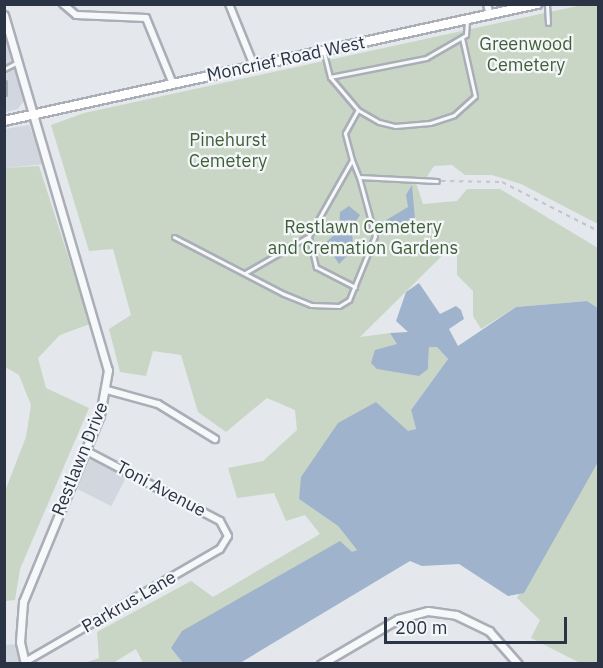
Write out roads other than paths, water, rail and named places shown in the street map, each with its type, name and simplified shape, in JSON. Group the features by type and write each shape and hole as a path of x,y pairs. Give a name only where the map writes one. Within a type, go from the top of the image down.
{"main road":[{"name":"Moncrief Road West","path":"4,121 537,4"}],"street":[{"path":"63,4 76,15 146,18 173,84"},
{"path":"229,4 254,66"},
{"path":"487,4 490,15"},
{"name":"Restlawn Drive","path":"4,15 106,350 107,390 23,602 25,663"},
{"path":"107,390 158,404 215,439"},
{"name":"Toni Avenue","path":"85,450 220,521 228,536"},
{"name":"Parkrus Lane","path":"25,663 220,549 228,536"},
{"path":"321,663 398,619 428,611 456,615 489,631 517,663"}],"lane":[{"path":"547,4 548,22"},
{"path":"323,51 330,77 358,110 379,122 413,127 466,108 475,96 462,38 467,20"},
{"path":"330,77 426,57 462,38"},
{"path":"4,45 13,43"},
{"path":"4,69 19,61"},
{"path":"4,83 4,93"},
{"path":"174,237 293,298 330,307 345,304 356,287 375,236 345,133 358,110"},
{"path":"244,273 309,237 352,160"},
{"path":"359,177 437,181"},
{"path":"309,237 316,267 356,287"}],"water":[{"path":"412,185 415,219 406,233 389,236 383,222 408,207 406,195"},
{"path":"349,206 360,215 352,227 353,250 339,264 325,243 339,231 340,212"},
{"path":"419,283 440,314 456,306 461,310 464,319 449,329 458,346 516,307 587,301 598,308 598,462 524,593 508,596 459,564 422,566 410,561 240,663 183,663 171,648 182,631 340,541 352,552 357,550 338,526 299,499 301,477 338,423 376,402 408,431 416,429 411,410 448,359 437,347 429,347 428,369 419,376 377,369 371,363 375,350 397,344 390,333 408,332 396,321 406,292"}],"park label":[{"name":"Greenwood Cemetery","path":"526,55"},
{"name":"Pinehurst Cemetery","path":"228,151"},
{"name":"Restlawn Cemetery and Cremation Gardens","path":"363,238"}]}
